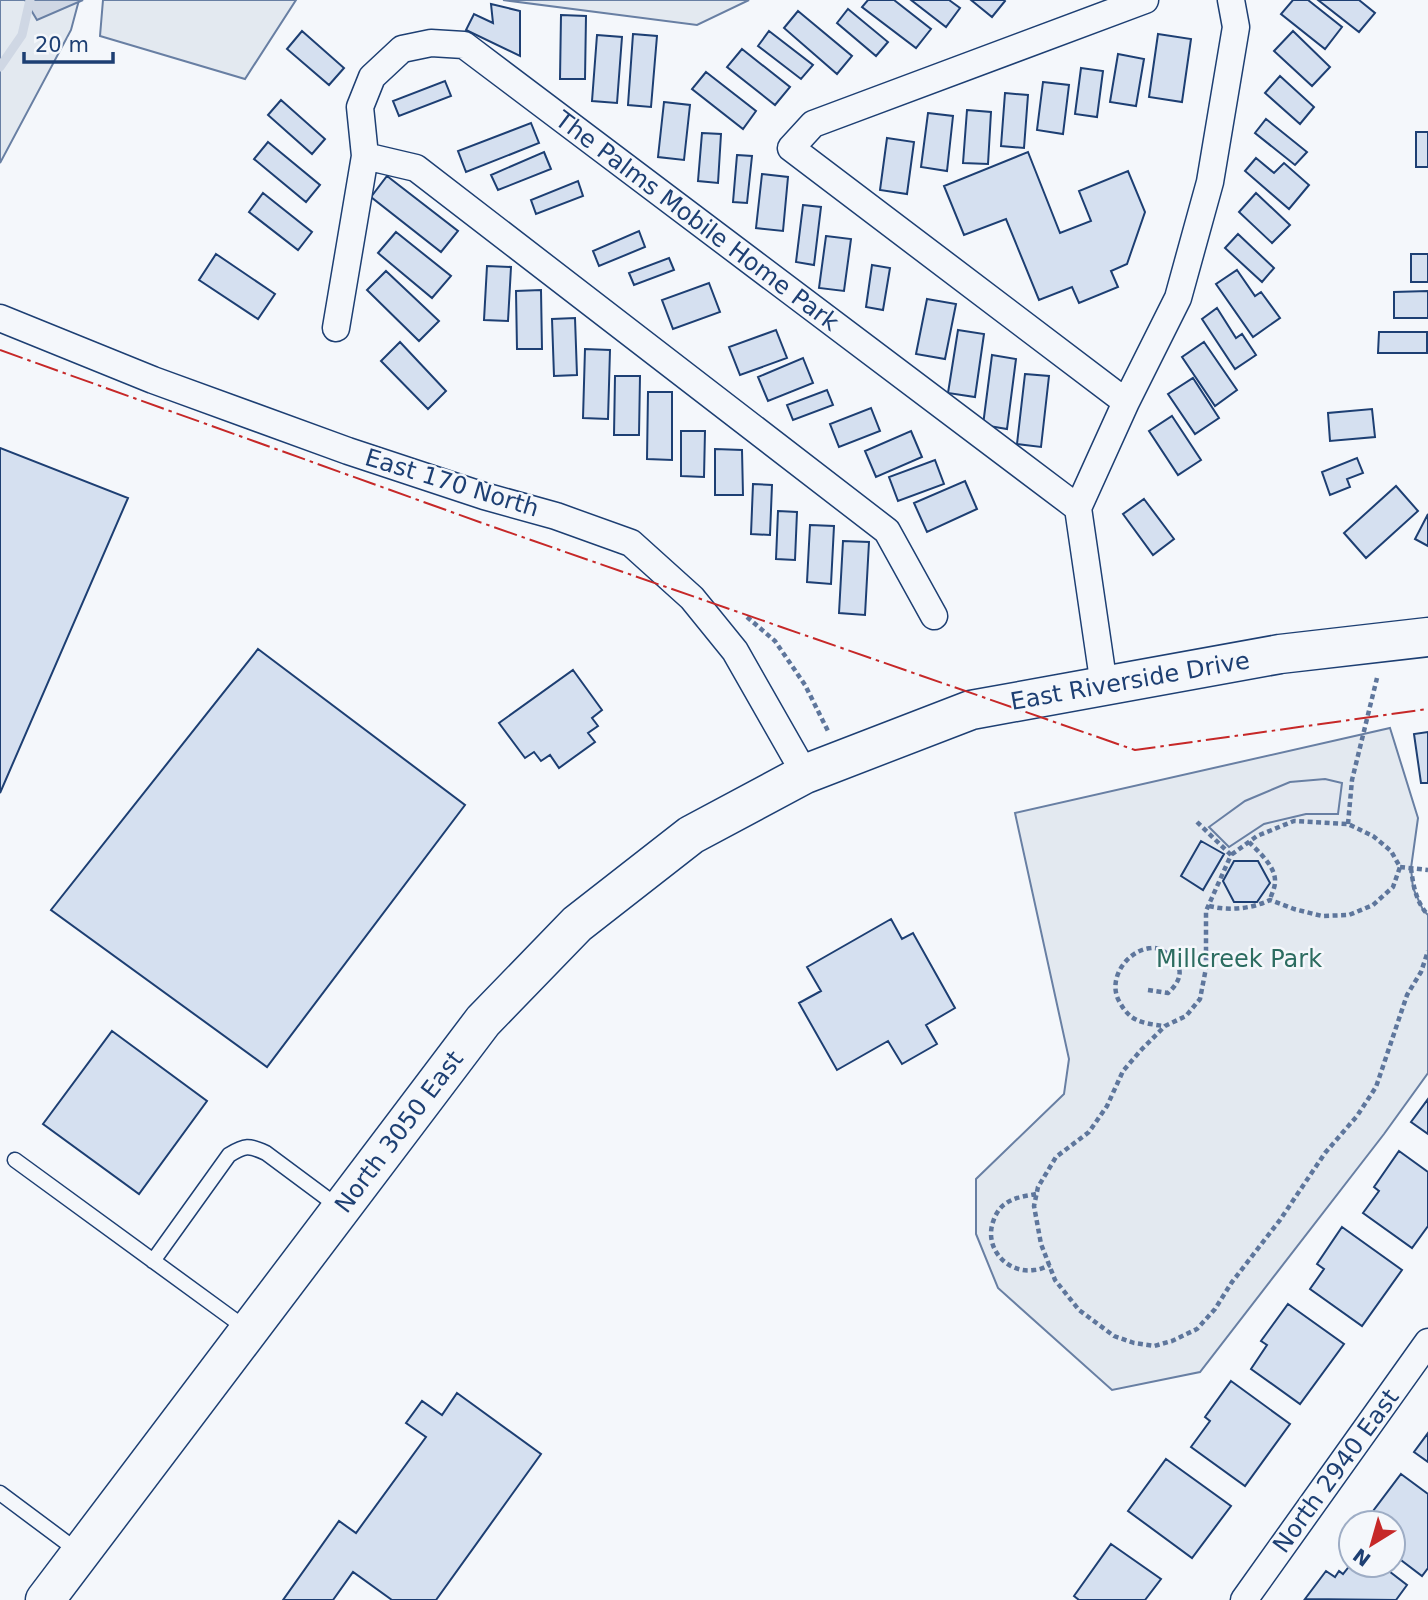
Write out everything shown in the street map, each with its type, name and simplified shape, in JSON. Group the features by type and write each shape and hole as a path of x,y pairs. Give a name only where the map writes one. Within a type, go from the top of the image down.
{"main road":[{"name":"East Riverside Drive","path":"841,761 971,710 1280,654 1428,637"},
{"name":"North 3050 East","path":"45,1600 483,1021 578,923 691,835 805,774 841,761"}],"street":[{"path":"1126,402 792,148 813,124 1145,0"},
{"path":"1104,686 1077,508 1178,298 1210,182 1236,27 1231,0"},
{"name":"The Palms Mobile Home Park","path":"336,328 365,156 360,107 372,77 402,50 431,43 464,46 1077,508"},
{"path":"365,156 416,168 887,531 934,616"},
{"name":"East 170 North","path":"0,318 153,380 348,451 484,496 556,516 631,543 692,598 736,651 805,774"},
{"name":"North 2940 East","path":"1244,1600 1428,1342"}],"lane":[{"path":"153,1261 229,1155 242,1147 253,1147 266,1153 342,1208"},
{"path":"15,1160 249,1331"},
{"path":"0,1493 80,1553"}],"path":[{"path":"1348,824 1352,780 1385,642"},
{"path":"1209,906 1220,909 1255,907 1270,900 1322,916 1349,915 1373,905 1393,887 1400,867 1391,851 1373,836 1348,824 1294,821 1257,836 1231,855 1206,912 1206,968 1199,999 1186,1016 1165,1026 1123,1071 1107,1106 1089,1132 1056,1157 1038,1186 1034,1206 1041,1244 1055,1280 1079,1310 1114,1336 1134,1343 1154,1346 1172,1341 1197,1329 1214,1309 1280,1220 1325,1153 1357,1116 1376,1087 1407,995 1421,972 1428,951"},
{"path":"1197,822 1231,855"},
{"path":"1249,842 1263,855 1273,873 1275,882 1270,900"},
{"path":"1400,867 1428,870"},
{"path":"1411,868 1413,888 1428,915"},
{"path":"1148,990 1168,993 1178,981 1180,973 1178,963 1167,953 1154,947 1143,949 1121,967 1115,981 1116,997 1127,1014 1146,1024 1165,1026"},
{"path":"1037,1194 1003,1205 994,1218 990,1231 993,1246 999,1256 1011,1266 1033,1271 1050,1265"}],"green space":[{"path":"0,0 79,0 71,30 0,163"},
{"path":"103,0 296,0 245,79 100,36"},
{"path":"503,0 749,0 697,25"},
{"name":"Millcreek Park","path":"1390,728 1418,818 1411,868 1413,888 1428,915 1428,1073 1200,1372 1112,1390 998,1288 976,1234 976,1179 1064,1094 1069,1059 1015,813"}],"shaded area":[{"path":"25,0 83,0 37,20"},
{"path":"1325,779 1342,783 1338,814 1306,814 1264,824 1229,847 1209,827 1245,801 1290,782"}],"building":[{"path":"868,0 894,0 931,29 916,48 862,7"},
{"path":"911,0 949,0 960,8 946,27"},
{"path":"971,0 1004,0 1005,1 992,17"},
{"path":"1293,0 1308,0 1342,27 1325,49 1281,14"},
{"path":"1318,0 1359,0 1375,13 1359,32"},
{"path":"491,4 520,11 520,56 466,30 474,14 493,23"},
{"path":"848,9 888,42 876,56 837,23"},
{"path":"798,11 852,56 837,74 784,28"},
{"path":"561,15 586,16 585,79 560,79"},
{"path":"302,31 344,68 329,85 287,49"},
{"path":"769,31 813,65 801,79 758,46"},
{"path":"1293,31 1330,67 1312,86 1274,51"},
{"path":"633,34 657,36 651,107 628,105"},
{"path":"1158,34 1191,39 1182,102 1149,97"},
{"path":"597,35 622,37 617,103 592,101"},
{"path":"742,49 790,87 775,105 727,67"},
{"path":"1118,54 1144,59 1136,106 1110,102"},
{"path":"1081,68 1103,71 1097,117 1075,114"},
{"path":"706,72 756,111 743,129 692,89"},
{"path":"1280,76 1314,107 1300,124 1265,93"},
{"path":"445,81 451,96 399,116 393,101"},
{"path":"1043,82 1069,85 1063,134 1037,130"},
{"path":"1005,93 1028,95 1024,148 1001,146"},
{"path":"281,100 325,139 312,154 268,115"},
{"path":"664,102 690,105 684,160 658,157"},
{"path":"967,110 991,112 988,164 963,163"},
{"path":"928,113 953,116 947,171 921,167"},
{"path":"1266,119 1307,152 1295,165 1255,133"},
{"path":"531,123 539,143 466,172 458,151"},
{"path":"1416,132 1428,132 1428,167 1416,167"},
{"path":"702,133 721,134 718,183 698,181"},
{"path":"887,138 914,142 907,194 880,190"},
{"path":"268,142 320,185 306,202 254,159"},
{"path":"544,152 551,169 498,190 491,175"},
{"path":"1028,152 1060,233 1091,221 1079,191 1128,171 1145,212 1127,264 1111,271 1118,287 1079,303 1072,287 1039,300 1006,219 964,235 944,186"},
{"path":"737,155 752,156 747,203 733,202"},
{"path":"1256,158 1274,173 1284,163 1309,185 1289,209 1245,171"},
{"path":"762,174 788,177 783,231 756,228"},
{"path":"387,176 458,231 441,252 371,197"},
{"path":"578,181 583,196 536,214 531,200"},
{"path":"263,193 312,232 298,250 249,212"},
{"path":"1256,193 1290,225 1272,243 1239,212"},
{"path":"803,205 821,207 814,265 796,262"},
{"path":"639,231 645,247 599,266 593,251"},
{"path":"396,232 451,276 432,298 378,253"},
{"path":"1238,234 1274,268 1262,282 1225,248"},
{"path":"826,236 851,239 844,291 819,288"},
{"path":"216,254 275,294 258,319 199,280"},
{"path":"1411,254 1428,254 1428,282 1411,282"},
{"path":"669,258 674,270 634,285 629,273"},
{"path":"872,265 890,268 883,310 866,307"},
{"path":"487,266 511,267 508,321 484,320"},
{"path":"1237,270 1255,296 1261,292 1280,318 1253,337 1216,284"},
{"path":"386,271 439,321 419,341 367,290"},
{"path":"709,283 720,312 673,329 662,300"},
{"path":"541,290 542,349 517,349 516,291"},
{"path":"1428,291 1428,318 1394,318 1394,292"},
{"path":"927,299 956,304 945,359 916,354"},
{"path":"1217,308 1236,338 1242,334 1256,355 1235,369 1202,319"},
{"path":"575,318 577,375 554,376 552,319"},
{"path":"776,330 787,358 740,375 729,347"},
{"path":"958,330 984,334 975,397 948,393"},
{"path":"1379,332 1427,332 1427,353 1378,353"},
{"path":"400,342 446,391 428,409 381,361"},
{"path":"1204,342 1237,390 1215,406 1182,357"},
{"path":"585,349 610,350 608,419 583,418"},
{"path":"992,355 1016,359 1007,429 983,425"},
{"path":"803,358 813,383 768,401 758,377"},
{"path":"1025,374 1049,376 1041,447 1017,444"},
{"path":"615,376 640,376 639,435 614,435"},
{"path":"1193,378 1219,418 1195,434 1168,394"},
{"path":"827,390 833,405 793,420 787,405"},
{"path":"648,392 672,392 672,460 647,459"},
{"path":"871,408 880,431 839,447 830,424"},
{"path":"1372,409 1375,437 1330,441 1328,413"},
{"path":"1172,416 1201,460 1178,475 1149,431"},
{"path":"681,431 705,431 704,477 681,476"},
{"path":"911,431 922,457 876,477 865,451"},
{"path":"0,448 128,498 0,793"},
{"path":"715,449 742,450 743,495 715,495"},
{"path":"1357,458 1363,473 1347,479 1350,487 1330,495 1322,472"},
{"path":"935,460 944,484 898,501 889,477"},
{"path":"965,481 977,509 927,532 914,503"},
{"path":"753,484 772,485 770,535 751,534"},
{"path":"1396,486 1418,511 1366,558 1344,533"},
{"path":"1144,499 1174,539 1153,555 1123,514"},
{"path":"778,511 797,512 795,560 776,559"},
{"path":"1428,514 1428,546 1415,539"},
{"path":"810,525 834,526 831,584 807,582"},
{"path":"843,541 869,542 865,615 839,613"},
{"path":"258,649 465,805 267,1067 51,910"},
{"path":"573,670 602,710 592,718 598,726 588,733 595,742 559,768 550,755 541,761 534,752 525,758 499,723"},
{"path":"1428,732 1428,783 1421,783 1414,734"},
{"path":"1201,841 1224,854 1203,890 1181,876"},
{"path":"1234,861 1258,861 1270,883 1257,902 1234,902 1223,881"},
{"path":"891,919 902,939 913,933 955,1008 926,1025 937,1044 902,1064 888,1041 837,1070 799,1003 821,991 807,967"},
{"path":"112,1031 207,1101 139,1194 43,1124"},
{"path":"1428,1099 1428,1134 1411,1122"},
{"path":"1399,1151 1428,1172 1428,1226 1412,1248 1363,1213 1379,1191 1374,1187"},
{"path":"1342,1227 1402,1270 1362,1326 1310,1289 1324,1269 1317,1264"},
{"path":"1288,1304 1344,1344 1300,1404 1251,1369 1267,1345 1261,1341"},
{"path":"1231,1381 1290,1424 1245,1486 1191,1447 1210,1421 1205,1417"},
{"path":"457,1393 541,1454 436,1600 392,1600 353,1572 333,1600 283,1600 339,1521 356,1533 426,1437 406,1423 422,1401 442,1415"},
{"path":"1428,1433 1428,1462 1414,1452"},
{"path":"1166,1459 1231,1506 1192,1558 1128,1511"},
{"path":"1401,1474 1428,1494 1428,1568 1422,1576 1407,1565 1407,1509 1375,1509"},
{"path":"1111,1544 1161,1579 1145,1600 1079,1600 1074,1596"},
{"path":"1326,1571 1335,1577 1337,1574 1337,1579 1399,1579 1407,1585 1396,1600 1305,1599"}],"waterway":[{"path":"0,67 22,35 30,0"}],"power":[{"path":"0,350 485,524 1135,750 1428,709"}]}
